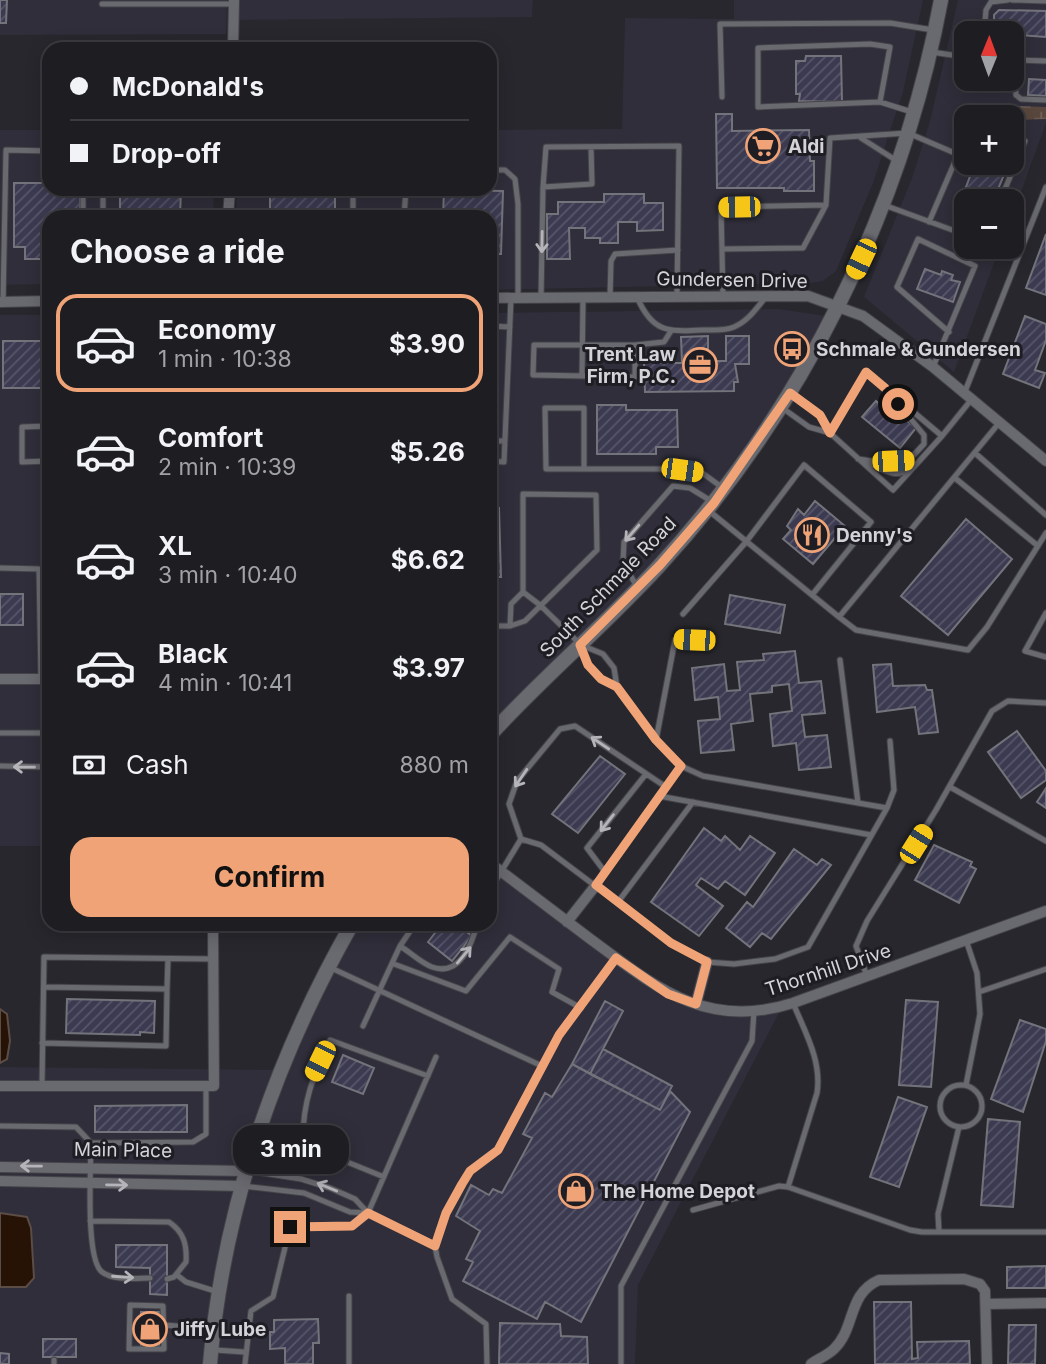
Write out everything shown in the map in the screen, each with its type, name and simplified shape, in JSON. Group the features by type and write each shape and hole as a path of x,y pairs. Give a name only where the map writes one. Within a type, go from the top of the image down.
{"main road":[{"name":"South Schmale Road","path":"497,728 637,589 711,506 790,393 861,259 883,204 915,113 936,30 940,0"},
{"path":"211,1357 218,1292 246,1171 284,1063 328,966 348,931"}],"street":[{"path":"233,2 233,42"},
{"name":"Gundersen Drive","path":"497,298 808,296 863,316 933,368 1046,461"},
{"path":"2,302 42,301"},
{"path":"0,679 42,679"},
{"name":"Thornhill Drive","path":"497,868 668,994 720,1010 754,1011 793,1003 1046,911"},
{"path":"567,922 596,885"},
{"path":"0,1086 210,1086 213,931"},
{"path":"696,1004 707,962"},
{"name":"Main Place","path":"0,1167 246,1171"},
{"name":"Main Place","path":"0,1181 242,1186"},
{"path":"811,1364 835,1348 843,1336 860,1295 867,1286 878,1280 974,1280 980,1284 987,1304 987,1364"},
{"path":"987,1304 1046,1303"}],"lane":[{"path":"985,21 986,10 991,2 1046,1"},
{"path":"102,4 233,2"},
{"path":"722,97 720,24 890,23 936,30"},
{"path":"880,102 890,47 870,44 758,48 758,107 880,102 915,113"},
{"path":"931,52 954,55"},
{"path":"1024,60 1046,61"},
{"path":"1015,91 1021,99 1046,100"},
{"path":"722,249 803,248 826,205 830,138 908,133 954,153"},
{"path":"861,138 899,162"},
{"path":"541,298 542,187 546,147 679,146 677,297"},
{"path":"542,187 592,184 591,147"},
{"path":"2,302 3,150 42,151"},
{"path":"929,222 954,161"},
{"path":"497,170 505,170 515,178 518,191 504,462 497,462"},
{"path":"790,393 820,415 830,433 893,490 942,436 968,397 1046,187"},
{"path":"883,204 954,231"},
{"path":"723,297 722,207 826,205"},
{"path":"933,368 949,332 975,266 918,239 897,287 949,332"},
{"path":"610,298 611,261 615,254 678,250"},
{"path":"637,297 644,314 656,325 671,331 732,328 748,319 766,296"},
{"path":"582,376 583,298"},
{"path":"497,326 510,327"},
{"path":"635,345 635,377 533,375 534,345 635,345 664,342 671,331"},
{"path":"830,433 866,372 942,436"},
{"path":"858,458 893,475 901,473 924,444 924,435 885,388"},
{"path":"781,407 809,427 830,433"},
{"path":"584,469 584,408 545,408 545,469 701,472 724,489"},
{"path":"839,617 999,423"},
{"path":"42,426 22,427 22,462 42,461"},
{"path":"497,441 505,441"},
{"path":"975,453 1046,515"},
{"path":"858,458 878,462 908,461"},
{"path":"683,614 746,542 804,465 871,522 812,595"},
{"path":"955,478 1038,547"},
{"path":"637,589 624,562 624,542 673,486 690,488 746,542 856,630 968,650 987,627 1046,534"},
{"path":"497,626 510,626 525,621 597,550 596,495 523,494 523,592 511,604 510,626"},
{"path":"0,568 39,569 42,624"},
{"path":"523,592 580,645 588,665 601,679 617,687 656,740 681,766 703,776 887,808"},
{"path":"1046,613 1025,651 1046,657"},
{"path":"656,740 675,640 712,641"},
{"path":"580,645 603,654 614,668 617,687"},
{"path":"840,660 858,803"},
{"path":"0,679 0,691"},
{"path":"867,976 856,946 867,921 950,787 992,711 1008,701 1046,703"},
{"path":"497,880 521,839 509,804 517,781 560,729 575,726 666,787"},
{"path":"0,733 42,733"},
{"path":"521,839 541,845 671,943 707,962 734,964 775,959 808,947 887,808 894,790 890,741"},
{"path":"0,766 42,767"},
{"path":"596,885 681,766"},
{"path":"606,872 587,848 646,774"},
{"path":"950,787 1046,841"},
{"path":"659,796 871,835"},
{"path":"618,902 692,802"},
{"path":"363,1026 378,991 411,931"},
{"path":"401,946 431,967 442,969 460,962 471,947 475,932"},
{"path":"394,964 466,991 510,937 559,969 552,992 581,1008"},
{"path":"966,940 977,973 979,992 979,1014 966,1086"},
{"path":"42,1085 44,957 213,959"},
{"path":"487,1364 486,1324 452,1299 435,1246 446,1213 470,1171 498,1150 559,1035 616,958"},
{"path":"43,1043 166,1046 168,959"},
{"path":"328,966 542,1066"},
{"path":"979,992 1046,969"},
{"path":"44,987 167,989"},
{"path":"788,1187 819,1079 818,1065 793,1003"},
{"path":"621,1364 621,1286 752,1041 754,1011"},
{"path":"384,1177 303,1144 302,1125 310,1082 330,1040 428,1076"},
{"path":"245,1364 244,1352 251,1311 273,1297 290,1227 352,1226 368,1213 436,1057"},
{"path":"91,1143 193,1142 206,1134 210,1086"},
{"path":"966,1086 978,1093 982,1099 981,1113 972,1124 959,1127 942,1115 941,1102 943,1096 953,1087 966,1086"},
{"path":"0,1126 76,1127 91,1143 90,1221 94,1260 99,1270 113,1277 150,1279"},
{"path":"939,1232 938,1214 959,1127"},
{"path":"246,1171 314,1182 355,1199 368,1213 435,1246"},
{"path":"242,1186 304,1193 350,1212 368,1213"},
{"path":"693,1210 779,1186 910,1230 1046,1232"},
{"path":"90,1221 173,1224 184,1240 186,1262 177,1275 167,1279"},
{"path":"177,1275 186,1282 218,1292"},
{"path":"349,1296 349,1364"},
{"path":"130,1305 163,1306 163,1325 164,1349 129,1349 130,1305"},
{"path":"163,1325 213,1329"},
{"path":"211,1357 244,1352"}],"shaded area":[{"path":"0,0 227,0 226,34 0,35"},
{"path":"239,0 533,0 532,17 238,20"},
{"path":"734,0 923,0 903,92 873,183 836,271 823,281 497,290 497,210 236,210 237,196 497,196 497,130 622,129 625,18 734,19"},
{"path":"958,0 1046,0 1046,123 1022,189 954,189 954,259 996,259 954,372 864,297 912,178 930,121"},
{"path":"0,130 42,130 42,196 213,196 214,210 42,210 42,284 0,285"},
{"path":"779,309 826,316 797,374 709,508 497,725 497,313"},
{"path":"0,315 42,315 42,846 0,846"},
{"path":"497,873 651,988 693,1007 781,1009 638,1285 635,1364 216,1364 228,1268 250,1175 289,1066 334,967 356,931 497,931"},
{"path":"0,1009 7,1014 10,1041 7,1059 0,1063"},
{"path":"0,1067 279,1070 239,1179 209,1364 0,1364"},
{"path":"0,1213 27,1217 31,1228 34,1278 26,1287 0,1287"}],"green space":[{"path":"1024,106 1046,107 1046,119 1024,120"}],"building":[{"path":"0,0 7,0 6,23 0,23"},
{"path":"999,10 1046,11 1046,37 1024,35 1024,21 994,21 994,15"},
{"path":"806,56 841,56 842,102 799,101 800,94 796,94 796,61 805,61"},
{"path":"1029,79 1046,80 1046,96 1028,95"},
{"name":"Aldi","path":"716,114 732,114 732,131 809,130 810,161 814,161 814,191 717,188"},
{"path":"971,175 1004,175 998,189 965,189"},
{"path":"14,183 42,183 42,196 80,196 80,210 42,210 42,259 25,259 25,247 14,247"},
{"path":"497,191 503,191 501,254 497,254 497,210 443,210 444,196 497,196"},
{"path":"604,194 644,194 644,203 663,203 663,230 637,231 637,222 618,222 618,243 600,243 600,238 585,238 585,228 569,228 570,259 547,259 547,214 558,214 558,202 604,202"},
{"path":"120,196 181,196 180,210 120,210"},
{"path":"270,196 335,196 335,210 270,210"},
{"path":"1046,234 1046,295 1026,288"},
{"path":"925,269 941,275 942,271 953,275 951,280 960,282 953,302 917,289"},
{"path":"1025,316 1046,324 1046,340 1035,370 1045,373 1039,388 1003,374"},
{"path":"708,336 708,361 726,361 726,336 749,336 749,364 735,364 738,382 734,382 734,391 645,392 644,363 682,363 681,337"},
{"path":"3,341 42,341 42,388 3,388"},
{"path":"876,401 887,411 891,407 916,428 900,448 862,417"},
{"path":"597,405 626,405 626,410 677,410 678,447 656,447 656,454 597,454"},
{"name":"Denny's","path":"815,501 845,526 813,564 783,539 791,530 787,526 798,509 804,515"},
{"path":"497,508 499,508 501,577 497,577"},
{"path":"966,519 1012,559 948,635 901,596"},
{"path":"0,594 23,594 23,625 0,625"},
{"path":"730,595 785,605 780,633 725,624"},
{"path":"795,651 799,683 821,681 825,713 802,715 805,737 827,735 831,767 799,770 796,743 773,746 770,714 792,711 789,684 772,686 772,692 750,694 753,721 731,724 734,750 701,753 698,721 720,719 718,697 695,700 692,668 724,664 727,691 740,690 737,662 764,660 763,654"},
{"path":"891,664 893,686 925,685 927,690 932,690 938,732 919,734 915,707 877,712 873,665"},
{"path":"1017,731 1046,771 1046,780 1021,798 988,752"},
{"path":"600,756 625,774 578,833 552,814"},
{"path":"1046,788 1046,808 1037,802"},
{"path":"704,828 721,841 725,836 740,850 750,836 775,853 745,895 725,881 718,889 701,878 696,885 723,906 699,936 651,902"},
{"path":"934,845 972,862 970,866 976,869 959,903 915,880"},
{"path":"794,849 817,865 822,859 831,865 771,939 762,933 750,947 726,928 747,902 753,907"},
{"path":"437,931 465,931 472,936 452,961 428,942"},
{"path":"67,999 155,1001 154,1033 66,1033"},
{"path":"906,1000 938,1002 931,1087 899,1085"},
{"path":"605,1001 623,1011 590,1074 572,1064"},
{"path":"1020,1020 1046,1029 1046,1041 1023,1112 991,1099"},
{"path":"603,1049 672,1086 660,1110 590,1074"},
{"path":"343,1055 374,1068 363,1094 332,1082"},
{"name":"The Home Depot","path":"572,1064 660,1110 670,1091 690,1112 581,1322 545,1302 537,1319 463,1281 473,1262 466,1259 480,1231 456,1216 471,1185 489,1195 493,1189 502,1193 532,1138 523,1134 545,1093 552,1097"},
{"path":"898,1097 927,1107 899,1187 870,1177"},
{"path":"187,1105 187,1132 95,1132 95,1106"},
{"path":"988,1119 1020,1122 1013,1207 981,1205"},
{"path":"116,1245 167,1245 167,1295 150,1294 150,1268 116,1267"},
{"path":"1046,1266 1046,1288 1007,1288 1007,1267"},
{"path":"874,1302 911,1302 912,1359 918,1358 917,1342 969,1341 970,1364 875,1364"},
{"name":"Jiffy Lube","path":"141,1312 160,1312 159,1345 141,1345"},
{"path":"318,1319 319,1343 313,1343 313,1364 285,1364 285,1348 270,1349 270,1332 274,1332 274,1320"},
{"path":"500,1323 560,1324 561,1336 587,1337 588,1364 499,1364"},
{"path":"1009,1325 1036,1325 1035,1364 1008,1364"},
{"path":"43,1339 76,1339 76,1357 43,1357"},
{"path":"0,1353 9,1354 9,1364 0,1364"}],"place":[{"name":"Aldi","path":"763,146"},
{"name":"Schmale & Gundersen","path":"792,349"},
{"name":"Trent Law Firm, P.C.","path":"700,365"},
{"name":"Denny's","path":"812,535"},
{"name":"The Home Depot","path":"576,1191"},
{"name":"Jiffy Lube","path":"150,1329"}],"route":[{"path":"290,1227 352,1226 368,1213 435,1246 446,1213 470,1171 498,1150 559,1035 616,958 668,994 696,1004 707,962 671,943 596,885 681,766 656,740 617,687 601,679 588,665 580,645 660,565 714,503 790,393 820,415 830,433 866,372 885,388 898,404"}]}
